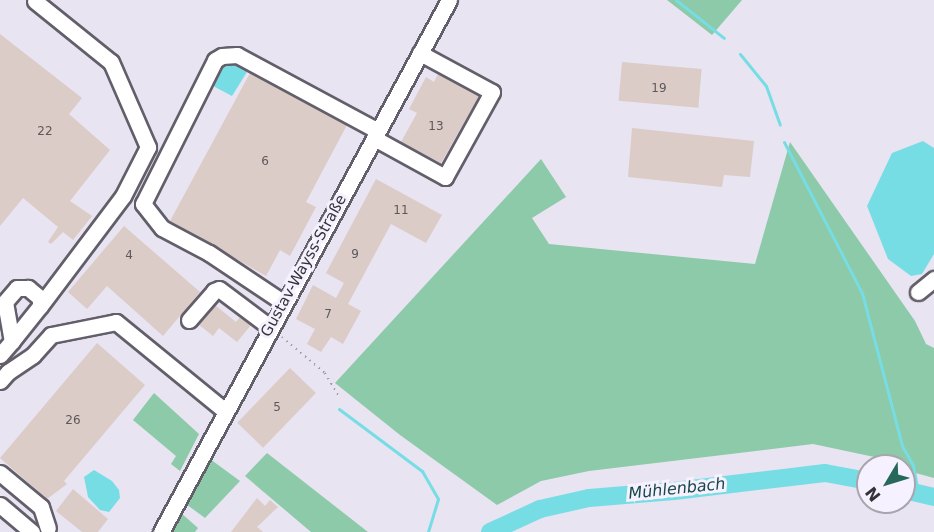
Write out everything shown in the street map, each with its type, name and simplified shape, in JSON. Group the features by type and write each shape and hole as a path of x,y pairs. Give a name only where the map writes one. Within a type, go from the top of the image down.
{"street":[{"name":"Gustav-Wayss-Straße","path":"161,532 449,0"},
{"path":"0,355 123,196 148,147 111,62 35,1"},
{"path":"284,303 209,253 162,228 143,204 215,60 222,56 237,55 376,134 445,177 492,92 420,53"},
{"path":"918,292 934,279"},
{"path":"12,341 5,302 9,295 17,288 28,288 40,298 40,306"},
{"path":"189,320 214,291 219,289 271,328"},
{"path":"0,381 8,372 33,355 51,335 116,322 225,411"},
{"path":"0,472 41,507 48,528"},
{"path":"0,504 32,532"}],"path":[{"path":"271,328 325,373 339,396"}],"green space":[{"path":"667,0 742,0 712,35"},
{"path":"790,142 915,321 926,344 934,348 934,478 916,473 916,454 860,454 813,444 589,471 541,481 497,505 400,435 335,383 541,159 566,197 532,218 549,244 755,264"},
{"path":"154,393 199,434 180,471 171,464 176,456 133,420"},
{"path":"267,453 368,532 311,532 245,476"},
{"path":"210,459 240,481 205,518 186,504"},
{"path":"181,513 198,528 195,532 171,532"}],"water":[{"path":"229,62 238,63 246,68 247,72 232,96 215,87 212,82 219,67"},
{"path":"923,141 934,148 934,254 922,274 911,276 888,259 867,206 892,153"},
{"path":"94,470 112,481 119,490 120,498 109,512 100,510 88,497 84,477"}],"building":[{"path":"0,34 82,98 69,114 110,150 70,201 92,216 73,240 63,232 51,244 48,242 58,227 23,198 0,226"},
{"path":"622,62 702,69 698,108 619,101"},
{"path":"250,73 347,125 306,202 316,207 290,256 280,250 266,276 170,221"},
{"path":"438,74 479,96 441,163 401,142 417,113 409,109 426,77 434,82"},
{"path":"632,128 754,141 750,177 724,175 722,187 628,177"},
{"path":"376,179 442,215 426,243 391,224 348,304 361,311 343,344 331,337 321,352 307,344 315,329 296,319 313,285 336,298 344,283 326,273"},
{"path":"124,226 200,292 163,336 107,286 87,309 68,292"},
{"path":"215,305 236,322 240,317 251,325 237,342 219,328 213,336 198,324"},
{"path":"97,343 145,385 64,481 67,484 47,499 0,458"},
{"path":"290,368 316,393 263,448 237,423"},
{"path":"73,489 108,519 98,532 82,532 56,511"},
{"path":"257,498 265,506 270,500 278,507 257,527 263,532 231,532"}],"waterway":[{"path":"676,0 724,38"},
{"path":"740,54 766,86 780,125"},
{"path":"784,142 862,293 902,446 913,465 918,493"},
{"path":"339,409 422,471 438,499 428,532"},
{"name":"Mühlenbach","path":"490,532 540,509 589,498 674,491 825,473 856,479"},
{"name":"Mühlenbach","path":"916,493 934,497"}]}
